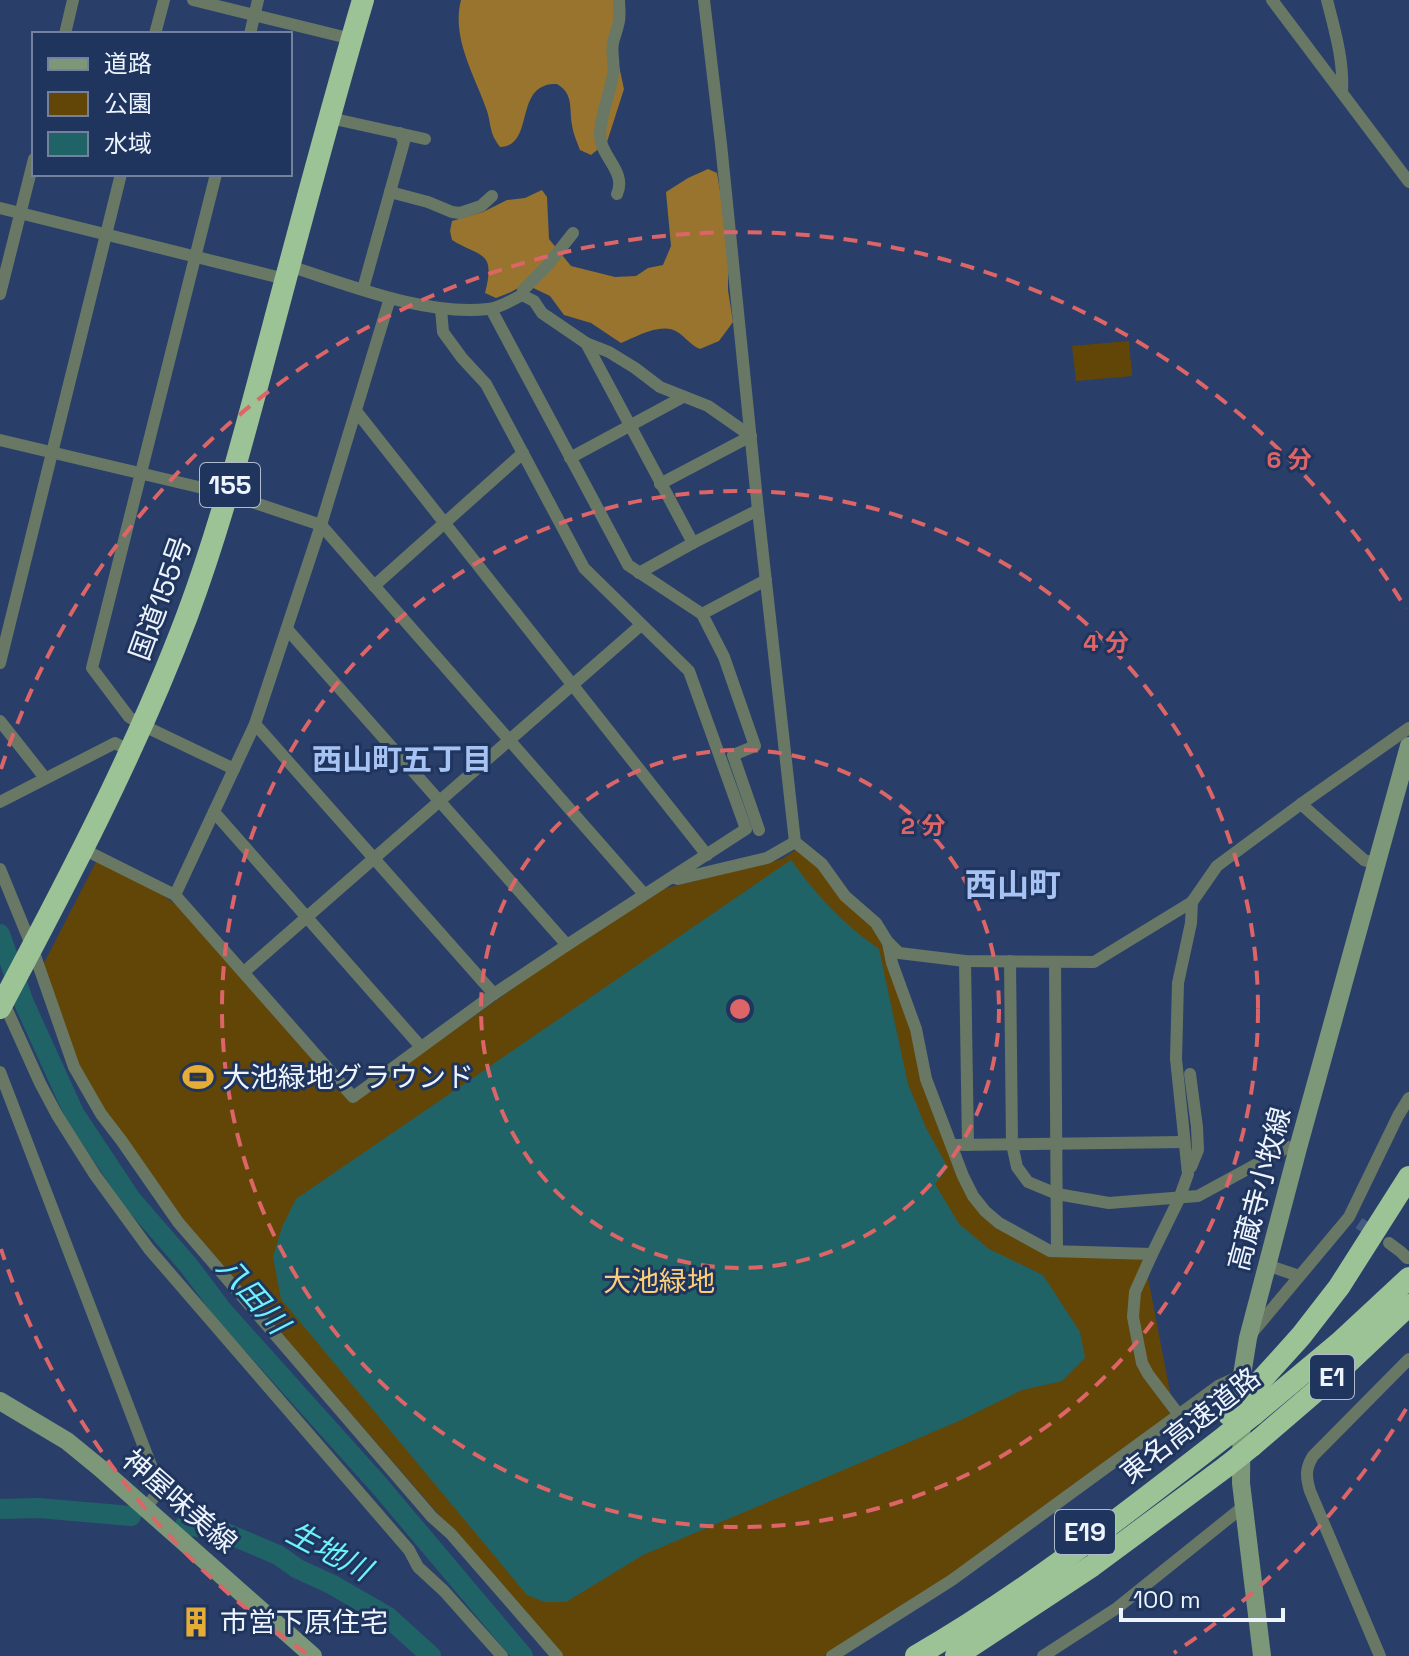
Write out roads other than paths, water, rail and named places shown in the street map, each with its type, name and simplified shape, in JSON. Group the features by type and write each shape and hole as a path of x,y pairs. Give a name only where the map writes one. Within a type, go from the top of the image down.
{"highway":[{"name":"国道155号","path":"1,1000 83,849 165,674 188,613 228,494 363,0"},
{"name":"E19","path":"947,1650 1162,1472 1227,1424 1248,1382 1301,1336 1339,1287 1409,1177"},
{"name":"東名高速道路","path":"1227,1424 1254,1414 1339,1343 1408,1268"},
{"name":"東名高速道路","path":"916,1656 947,1650 1092,1566 1252,1446 1337,1373 1409,1305"}],"main road":[{"name":"高蔵寺小牧線","path":"1262,1656 1241,1483 1248,1338 1409,749"},
{"name":"神屋味美線","path":"0,1401 67,1441 313,1656"}],"street":[{"path":"65,32 73,0"},
{"path":"156,32 164,0"},
{"path":"193,0 352,39"},
{"path":"250,32 258,0"},
{"path":"617,194 620,181 602,148 600,138 613,75 612,46 619,22 619,0"},
{"path":"704,0 795,842 822,864 845,896 876,923 887,941 899,953 965,961 1094,962 1192,902 1217,866 1409,728"},
{"path":"1272,0 1409,182"},
{"path":"1327,0 1339,47 1342,93"},
{"path":"330,118 425,139"},
{"path":"363,289 404,142 400,133"},
{"path":"0,294 32,167"},
{"path":"0,663 121,176"},
{"path":"215,176 92,668 129,717 234,769"},
{"path":"390,192 460,213 481,206 492,196"},
{"path":"0,208 195,257 363,289 441,309 491,309 522,295 523,290 573,233"},
{"path":"522,295 586,343 609,352 660,387 708,406 751,436"},
{"path":"175,895 255,724 321,525 390,298"},
{"path":"83,849 175,895 353,1097 494,994 746,829 689,671 584,568 486,384 443,332 441,309"},
{"path":"491,309 628,565 702,614 724,657 755,746 733,755 759,830"},
{"path":"586,343 693,543"},
{"path":"570,458 683,397"},
{"path":"356,411 707,855"},
{"path":"660,484 751,436"},
{"path":"0,440 228,494 321,525 644,894"},
{"path":"374,586 523,453"},
{"path":"639,573 758,510"},
{"path":"702,614 766,580"},
{"path":"244,972 641,625"},
{"path":"287,629 567,945"},
{"path":"0,721 45,778"},
{"path":"255,724 494,994"},
{"path":"0,802 115,743 130,751"},
{"path":"1301,804 1364,860 1376,864"},
{"path":"214,812 421,1047"},
{"path":"671,877 678,879 767,858 795,842"},
{"path":"0,869 32,947 74,1067 101,1114 178,1222 432,1517 451,1534 557,1656"},
{"path":"1188,1174 1176,1059 1178,983 1191,923 1192,902"},
{"path":"887,941 916,1029 926,1079 968,1186 985,1211 999,1223 1050,1251 1152,1254"},
{"path":"965,961 968,1145"},
{"path":"1010,961 1012,1144 1017,1167 1028,1182 1057,1194 1109,1203 1179,1199 1198,1196 1288,1147 1298,1148"},
{"path":"1055,962 1057,1251"},
{"path":"1,1000 57,1115 95,1175 149,1249 409,1550 418,1567 444,1591 502,1656"},
{"path":"0,1072 160,1489 146,1508"},
{"path":"1179,1415 1142,1363 1133,1317 1135,1292 1179,1199 1198,1150 1190,1074"},
{"path":"1248,1338 1299,1276 1354,1220 1398,1116 1409,1098"},
{"path":"953,1145 1184,1142"},
{"path":"1389,1243 1401,1252 1408,1268"},
{"path":"1267,1265 1299,1276"},
{"path":"1380,1656 1310,1491 1307,1465 1409,1359"},
{"path":"832,1656 952,1580 1218,1386 1248,1382"},
{"path":"1043,1656 1117,1608 1244,1506"}],"water":[{"name":"大池緑地","path":"791,860 831,908 879,949 908,1084 926,1128 948,1168 935,1184 959,1224 989,1249 1043,1275 1080,1332 1085,1358 1062,1381 1022,1390 959,1421 643,1555 566,1602 545,1602 527,1595 281,1299 273,1257 282,1227 296,1199"}],"waterway":[{"name":"八田川","path":"0,934 24,1003 74,1113 131,1199 222,1310 378,1484 523,1656"},
{"name":"生地川","path":"0,1509 38,1508 131,1516"},
{"name":"生地川","path":"185,1525 219,1530 278,1555 388,1617 431,1656"}],"tunnel":[{"path":"1359,1223 1376,1235"}],"place":[{"name":"大池緑地グラウンド","path":"198,1077"},
{"name":"市営下原住宅","path":"196,1622"}],"district":[{"name":"西山町五丁目","path":"402,759"},
{"name":"西山町","path":"1013,885"}]}
